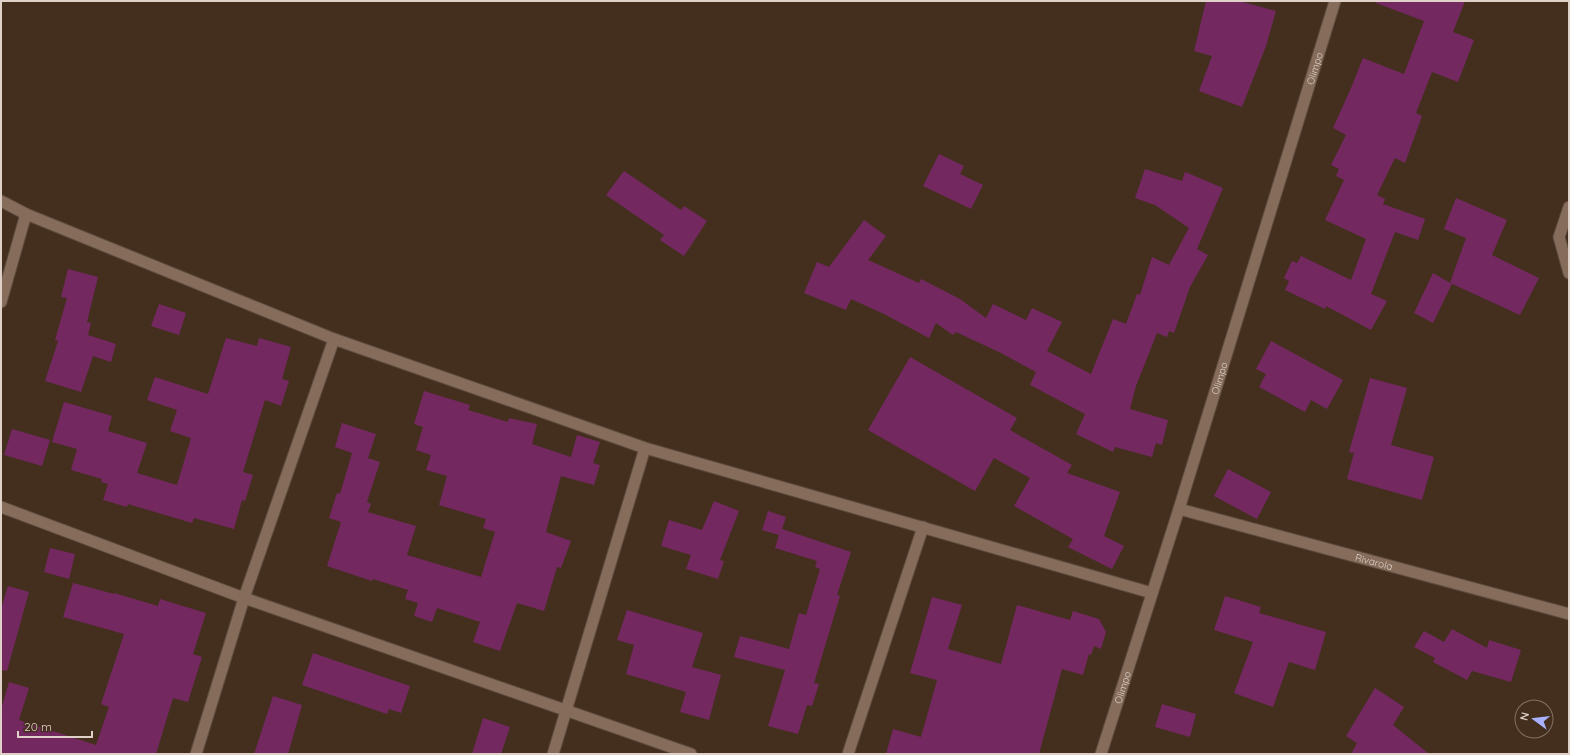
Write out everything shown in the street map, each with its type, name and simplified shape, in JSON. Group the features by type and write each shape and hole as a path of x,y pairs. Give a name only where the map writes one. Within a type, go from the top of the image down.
{"street":[{"name":"Olimpo","path":"1101,754 1179,509 1335,1"},
{"path":"1,201 26,214 334,339 645,448 1152,593"},
{"path":"1569,207 1560,237 1569,273"},
{"path":"1,302 26,214"},
{"path":"196,754 244,598 334,339"},
{"path":"554,754 645,448"},
{"path":"1,507 244,598 691,754"},
{"name":"Rivarola","path":"1179,509 1569,614"},
{"path":"848,754 923,527"}],"building":[{"path":"1206,1 1239,1 1276,11 1266,46 1242,107 1199,91 1212,56 1194,51"},
{"path":"1376,1 1465,1 1453,32 1474,40 1458,82 1432,72 1416,113 1422,116 1405,163 1395,158 1377,195 1385,199 1383,204 1425,219 1418,240 1395,232 1371,294 1387,301 1371,330 1326,306 1325,309 1285,290 1289,281 1284,278 1292,261 1297,263 1301,256 1351,280 1366,239 1325,220 1344,180 1336,176 1339,169 1331,165 1346,135 1333,128 1363,58 1404,74 1424,21 1376,3"},
{"path":"939,154 964,166 960,174 983,185 971,209 923,186"},
{"path":"1145,169 1182,181 1185,172 1223,188 1197,249 1208,255 1190,287 1174,333 1169,331 1167,337 1157,333 1136,386 1130,409 1168,420 1162,445 1156,443 1152,457 1115,447 1113,452 1076,434 1085,414 1030,385 1036,372 1001,353 956,332 953,335 936,323 929,338 884,314 851,299 846,310 804,293 817,262 829,267 864,220 886,236 868,260 919,283 921,279 960,299 986,318 993,304 1026,320 1032,308 1062,322 1047,351 1091,374 1113,319 1126,324 1137,294 1140,295 1152,257 1169,265 1189,228 1155,205 1135,198"},
{"path":"624,171 681,210 684,206 707,221 684,256 660,240 664,235 606,195"},
{"path":"1456,198 1507,220 1492,255 1539,278 1520,315 1450,283 1466,238 1444,229"},
{"path":"68,269 98,277 87,322 91,323 88,335 116,344 111,362 93,356 81,392 45,381 58,341 55,340 67,298 61,297"},
{"path":"1433,273 1452,284 1433,323 1414,313"},
{"path":"159,304 186,313 179,335 151,326"},
{"path":"226,338 257,346 259,338 291,347 282,379 289,381 281,406 265,400 243,472 253,475 245,501 242,500 234,529 194,518 192,523 128,504 127,507 103,500 108,484 101,482 102,479 71,470 77,449 52,442 64,402 112,416 108,431 147,443 137,473 177,485 191,438 170,431 177,410 147,400 155,377 208,394"},
{"path":"1271,341 1343,380 1327,409 1311,400 1305,412 1259,387 1266,374 1256,369"},
{"path":"910,357 1017,418 1010,430 1072,465 1067,473 1120,492 1104,536 1124,546 1112,569 1068,547 1073,539 1014,506 1030,478 994,458 975,491 868,430"},
{"path":"1370,378 1407,388 1391,445 1434,457 1422,500 1347,479 1354,453 1349,452"},
{"path":"424,391 470,405 468,410 508,422 509,418 537,424 532,444 571,457 577,435 600,442 593,463 600,465 594,485 561,476 546,532 571,541 561,568 557,567 544,611 517,603 500,651 473,642 480,622 437,608 432,622 414,616 418,603 405,599 408,590 373,579 372,581 327,566 341,522 329,518 337,493 340,494 352,453 335,447 342,423 376,434 368,458 380,462 367,502 371,504 368,512 416,526 407,555 481,577 495,532 483,528 486,519 439,505 447,476 426,470 431,455 416,450 423,427 414,424"},
{"path":"12,429 50,440 42,466 4,455"},
{"path":"1228,469 1271,492 1257,519 1214,496"},
{"path":"714,501 739,511 720,560 724,561 718,579 686,569 691,555 661,546 669,520 702,530"},
{"path":"768,511 786,517 782,529 851,552 837,595 840,596 814,683 819,684 812,706 807,705 798,734 768,726 785,670 734,657 740,636 789,649 799,613 806,615 820,569 815,567 817,561 775,548 779,535 762,530"},
{"path":"50,548 75,554 69,579 44,572"},
{"path":"73,583 158,606 160,599 206,613 193,654 202,657 188,702 173,698 156,754 1,754 1,710 9,682 29,688 19,720 96,745 109,707 101,704 124,634 63,617"},
{"path":"8,586 29,592 7,671 1,670 1,609"},
{"path":"1225,596 1261,607 1259,613 1326,632 1315,670 1289,662 1273,707 1234,693 1253,642 1214,630"},
{"path":"932,597 962,605 948,649 1001,664 1017,605 1070,620 1073,611 1099,619 1106,632 1101,649 1094,646 1091,655 1089,654 1083,675 1062,669 1039,754 886,754 893,729 921,737 937,680 910,673"},
{"path":"627,610 703,633 692,667 721,675 709,720 680,712 686,692 626,674 634,645 617,640"},
{"path":"1452,629 1487,648 1489,640 1521,650 1511,682 1472,671 1467,680 1433,662 1435,658 1414,647 1424,631 1444,642"},
{"path":"313,653 410,686 401,713 389,709 387,714 302,685"},
{"path":"1375,688 1404,707 1393,725 1429,754 1351,754 1357,743 1346,736"},
{"path":"273,696 302,705 288,754 254,754"},
{"path":"1162,704 1196,714 1190,737 1155,727"},
{"path":"483,718 510,727 501,754 472,754"}]}
